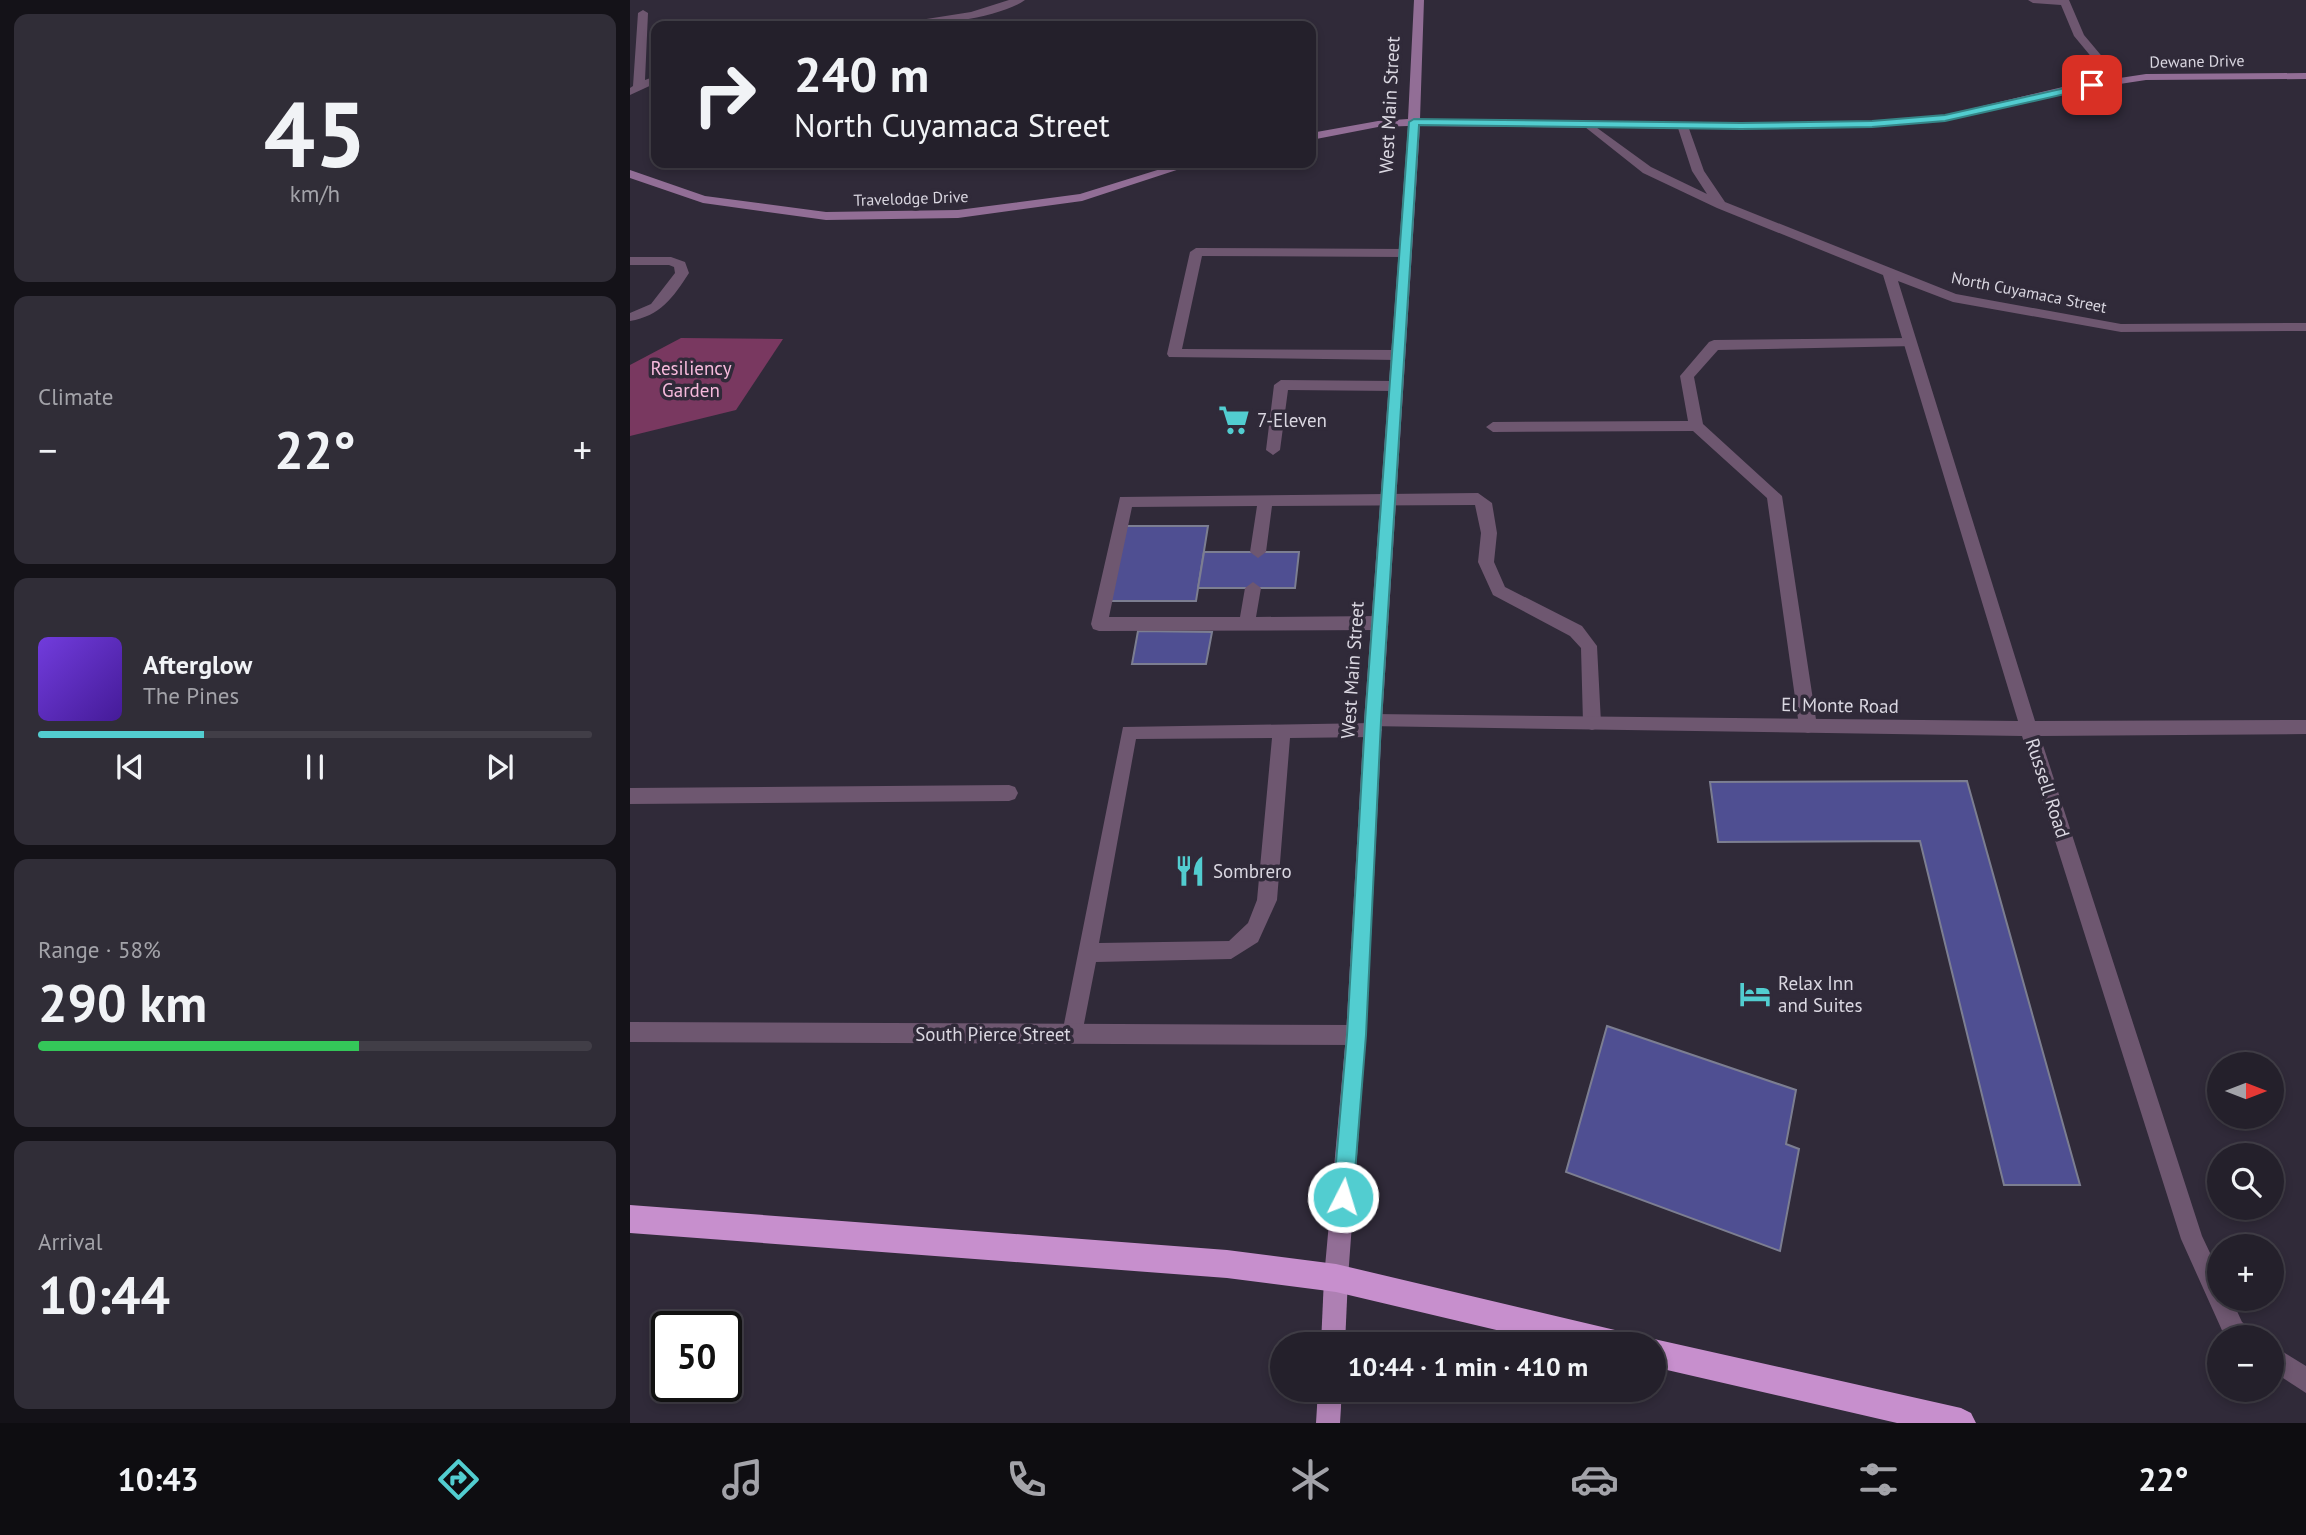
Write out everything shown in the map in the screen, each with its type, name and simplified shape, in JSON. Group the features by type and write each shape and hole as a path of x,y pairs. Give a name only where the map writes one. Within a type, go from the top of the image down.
{"highway":[{"path":"630,1219 1227,1264 1336,1278 1564,1332"},
{"path":"1666,1356 1961,1423"}],"main road":[{"name":"West Main Street","path":"1334,1332 1336,1278"},
{"path":"1328,1423 1329,1402"}],"street":[{"path":"933,21 972,15 1020,0"},
{"name":"West Main Street","path":"1336,1278 1356,1035 1387,501 1414,122 1419,0"},
{"path":"2032,0 2064,1 2079,36 2117,81"},
{"path":"634,89 643,12"},
{"name":"Dewane Drive","path":"1589,125 1872,124 1945,118 2067,89 2146,77 2306,76"},
{"path":"634,89 651,81"},
{"path":"1316,135 1378,124 1414,122 1589,125"},
{"name":"North Cuyamaca Street","path":"1589,125 1647,170 1721,205 1953,298 2121,328 2306,327"},
{"path":"1683,125 1698,171 1721,205"},
{"name":"Travelodge Drive","path":"630,174 703,199 826,216 958,214 1082,197 1176,168"},
{"path":"1397,355 1174,354 1196,252 1404,253"},
{"path":"630,261 671,261 680,265 682,273 664,302 650,312 632,317"},
{"name":"Russell Road","path":"1889,273 2029,729 2192,1239 2207,1272"},
{"path":"1808,726 1774,496 1696,426 1687,376 1714,345 1910,343"},
{"path":"1273,450 1281,385 1395,386"},
{"path":"1493,427 1696,426"},
{"path":"1380,623 1099,624 1125,501 1478,499 1484,503 1489,533 1486,562 1499,592 1576,631 1590,646 1591,723"},
{"path":"1258,552 1265,501"},
{"path":"1247,624 1252,588"},
{"name":"El Monte Road","path":"1087,953 1129,732 1282,731 1373,725 1591,723 2029,729 2306,727"},
{"path":"1072,1034 1087,953 1231,950 1247,942 1259,924 1267,900 1282,731"},
{"path":"630,796 1009,793"},
{"name":"South Pierce Street","path":"630,1032 1356,1035"},
{"path":"2284,1365 2306,1381"}],"green space":[{"name":"Resiliency Garden","path":"681,338 783,339 736,410 630,436 630,365"}],"building":[{"path":"1125,526 1208,526 1196,601 1109,601"},
{"path":"1204,552 1299,552 1295,588 1198,588"},
{"path":"1138,631 1212,632 1206,664 1132,664"},
{"path":"1967,781 2080,1185 2004,1185 1920,841 1718,842 1710,782"},
{"path":"1607,1026 1796,1090 1786,1144 1799,1149 1780,1251 1566,1172"}],"place":[{"name":"7-Eleven","path":"1234,420"},
{"name":"Sombrero","path":"1190,871"},
{"name":"Relax Inn and Suites","path":"1755,994"}],"route":[{"path":"1343,1197 1356,1035 1373,721 1414,122 1741,126 1872,124 1945,118 2092,85"}]}
